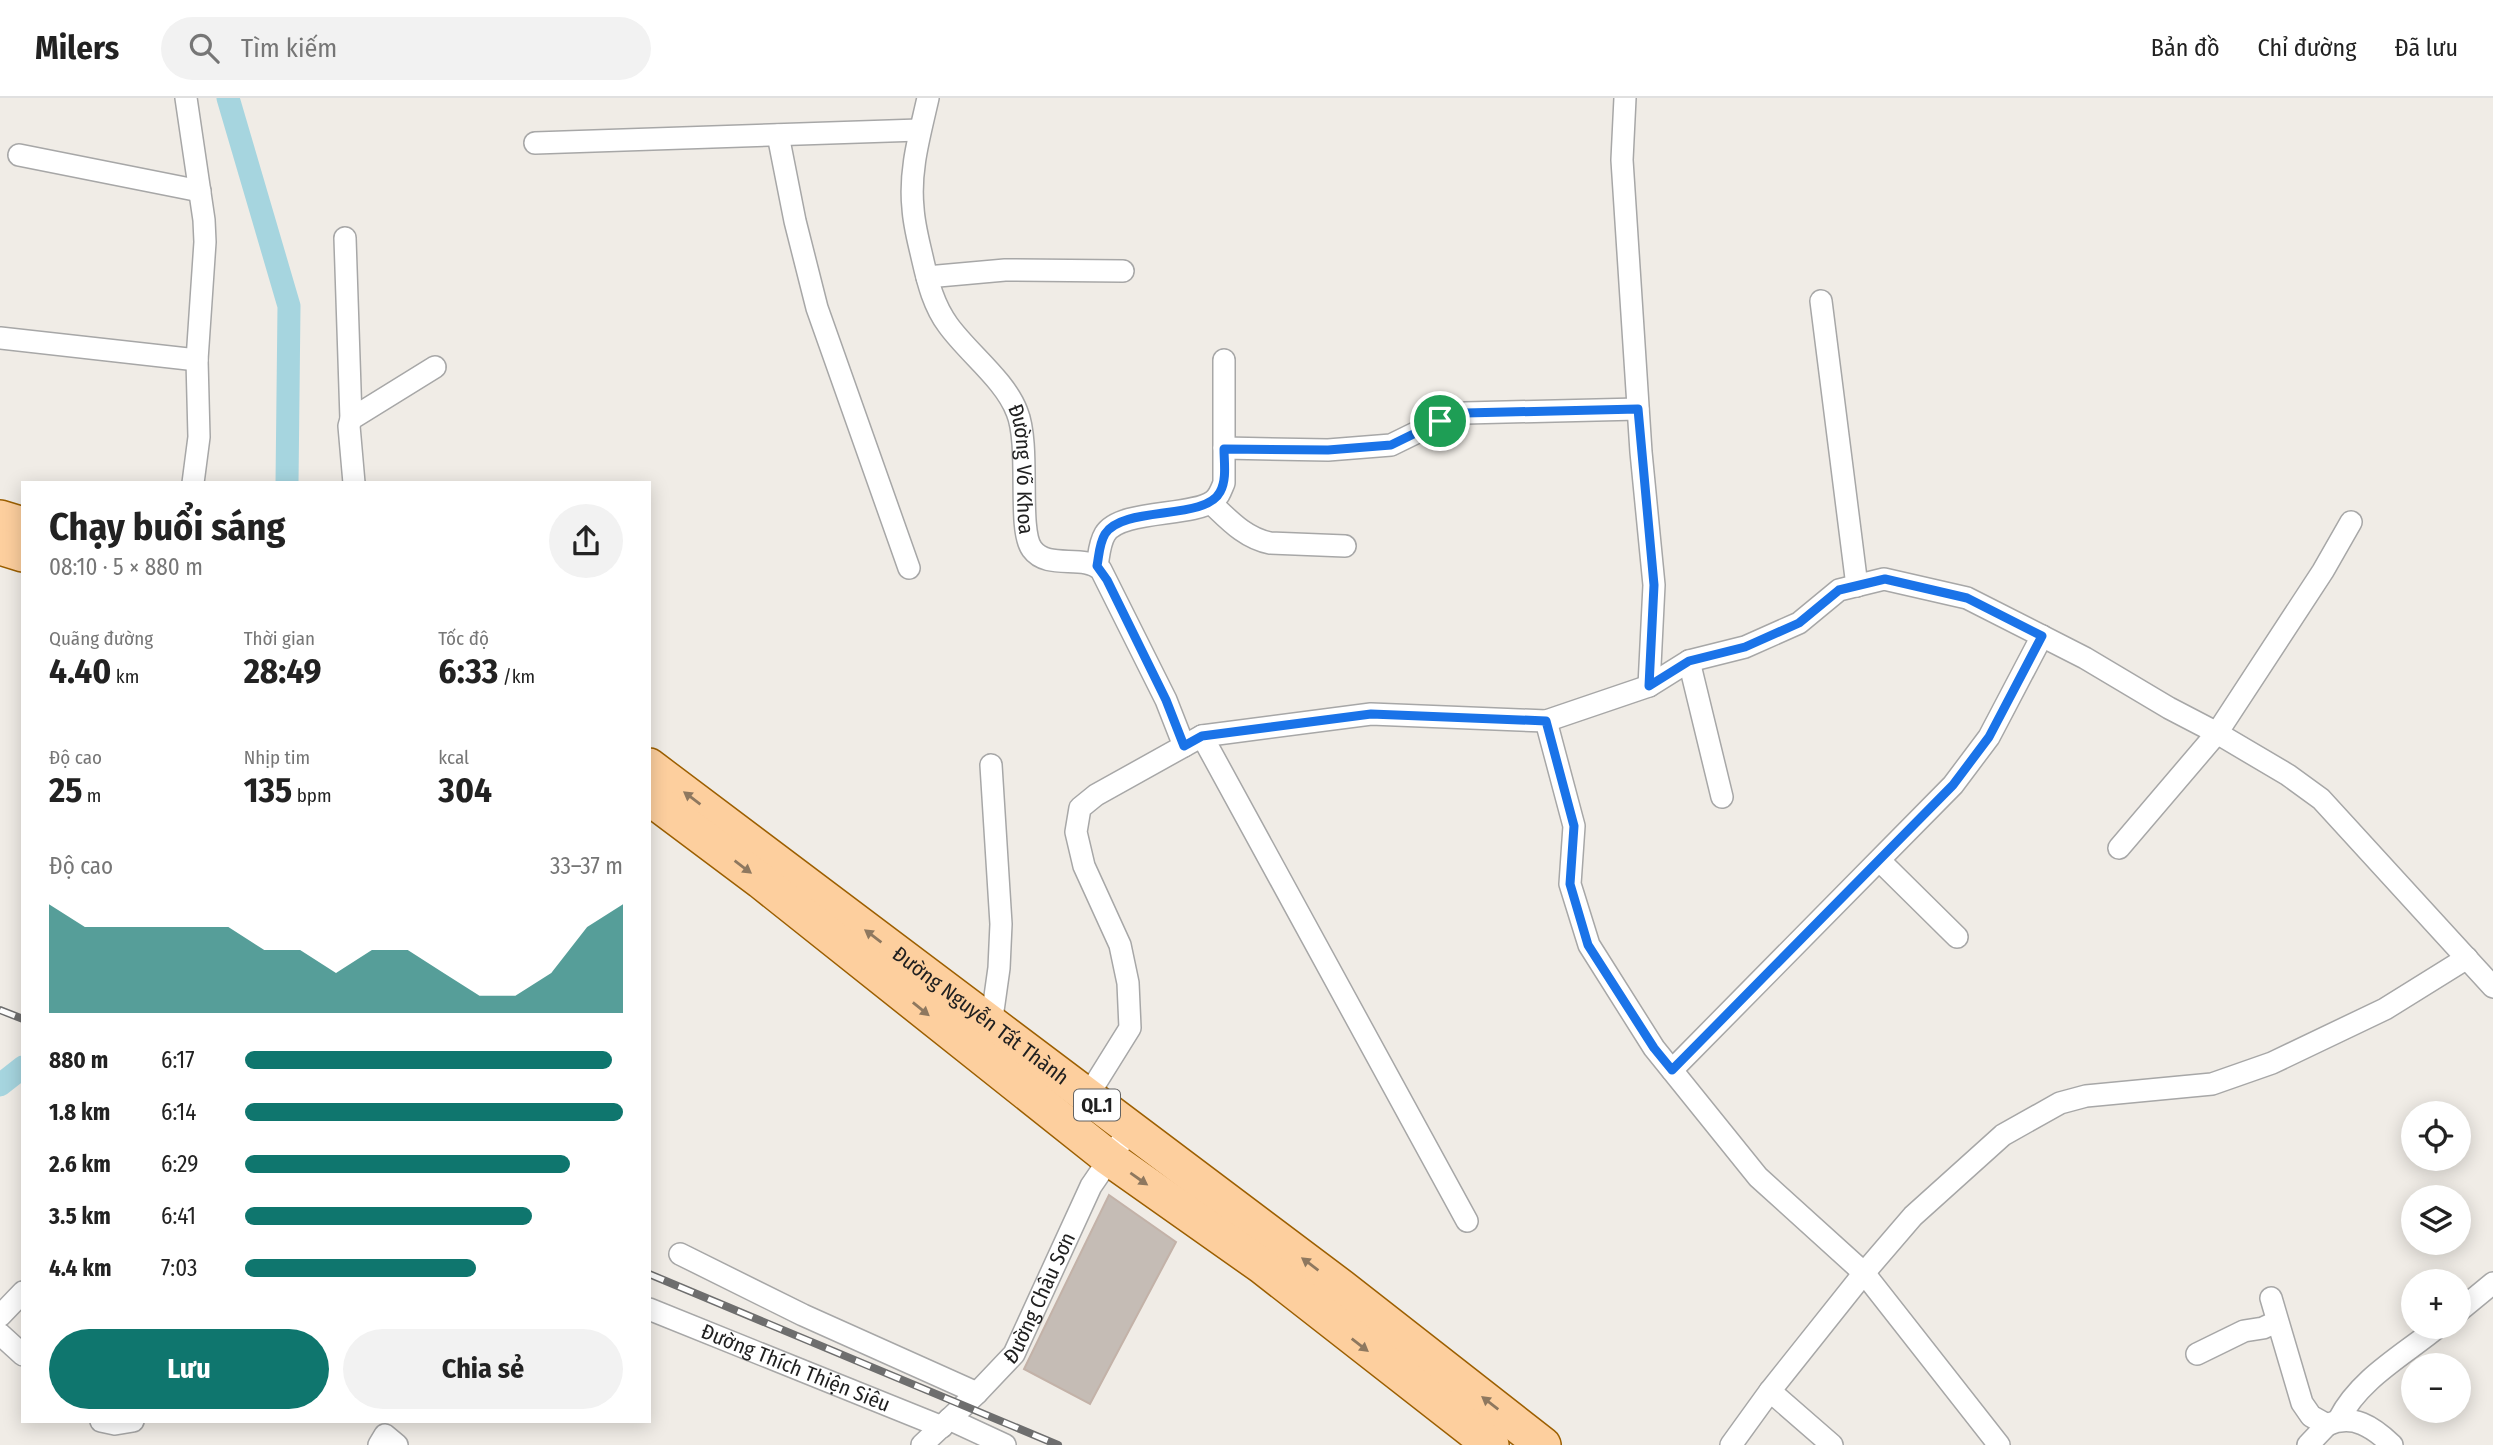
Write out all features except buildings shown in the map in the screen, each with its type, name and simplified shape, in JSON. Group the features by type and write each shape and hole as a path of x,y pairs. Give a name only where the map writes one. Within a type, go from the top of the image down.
{"main road":[{"path":"0,518 21,524"},
{"path":"0,547 21,553"},
{"name":"Đường Nguyễn Tất Thành","path":"651,768 1341,1287 1543,1445"},
{"name":"Đường Nguyễn Tất Thành","path":"651,798 761,881 1109,1158 1262,1266 1491,1445"}],"street":[{"path":"187,98 205,242 197,360 199,437 192,481"},
{"name":"Đường Võ Khoa","path":"928,98 914,160 913,208 927,276 940,312 948,325 1000,386 1017,411 1024,444 1030,545 1035,552 1051,560 1097,566"},
{"path":"1625,98 1622,160 1638,409 1654,585 1649,686"},
{"path":"536,143 919,130"},
{"path":"778,135 795,221 817,308 909,568"},
{"path":"19,155 200,191"},
{"path":"345,238 351,419 349,426 354,481"},
{"path":"927,276 1005,270 1123,271"},
{"path":"1821,301 1857,586"},
{"path":"0,338 197,360"},
{"path":"1224,360 1224,483 1221,492 1211,503 1137,518 1109,529 1101,543 1097,566 1107,580 1160,688 1193,741 1467,1221"},
{"path":"351,419 435,367"},
{"path":"1224,449 1328,450 1391,445 1452,416 1485,412 1638,409"},
{"path":"1211,503 1248,536 1259,541 1270,544 1345,546"},
{"path":"2119,848 2217,733 2351,522"},
{"path":"1087,1097 1130,1028 1128,983 1120,945 1084,866 1076,832 1080,808 1096,795 1193,741 1371,714 1546,721 1649,686 1689,661 1745,647 1799,623 1839,590 1885,579 1967,598 2085,658 2288,775 2320,799 2493,987"},
{"path":"1672,1070 1953,785 1989,737 2042,636"},
{"path":"1689,661 1722,797"},
{"path":"1546,721 1574,826 1570,884 1588,945 1654,1048 1758,1177 1864,1273 1999,1445"},
{"path":"990,765 1001,925 999,968 991,1025"},
{"path":"1880,861 1957,937"},
{"path":"1731,1445 1770,1391 1913,1216 2003,1135 2060,1103 2086,1096 2212,1084 2272,1063 2385,1009 2467,958"},
{"name":"Đường Châu Sơn","path":"922,1445 977,1394 1014,1354 1091,1186 1130,1129"},
{"path":"680,1254 803,1315 977,1394"},
{"path":"2471,1301 2493,1283"},
{"path":"0,1316 21,1294"},
{"path":"2271,1298 2302,1403 2311,1416 2333,1422 2366,1424 2392,1445"},
{"name":"Đường Thích Thiện Siêu","path":"651,1310 1005,1445"},
{"path":"2197,1354 2244,1331 2263,1328 2276,1322"},
{"path":"0,1334 21,1353"},
{"path":"2308,1445 2333,1422 2361,1388 2423,1339"},
{"path":"1770,1391 1832,1445"}],"waterway":[{"path":"228,98 289,306 287,481"},
{"path":"0,1085 21,1069"}],"railway":[{"path":"0,1010 21,1018"},
{"path":"651,1275 1058,1445"}],"route":[{"path":"1638,409 1654,585 1649,686 1689,661 1745,647 1799,623 1839,590 1885,579 1967,598 2042,636 1989,737 1953,785 1672,1070 1654,1048 1588,945 1570,884 1574,826 1546,721 1371,714 1202,736 1184,746 1166,700 1107,580 1097,566 1101,543 1109,529 1137,518 1203,505 1216,499 1224,483 1224,449 1328,450 1391,445 1440,421 1465,413 1638,409"}]}
